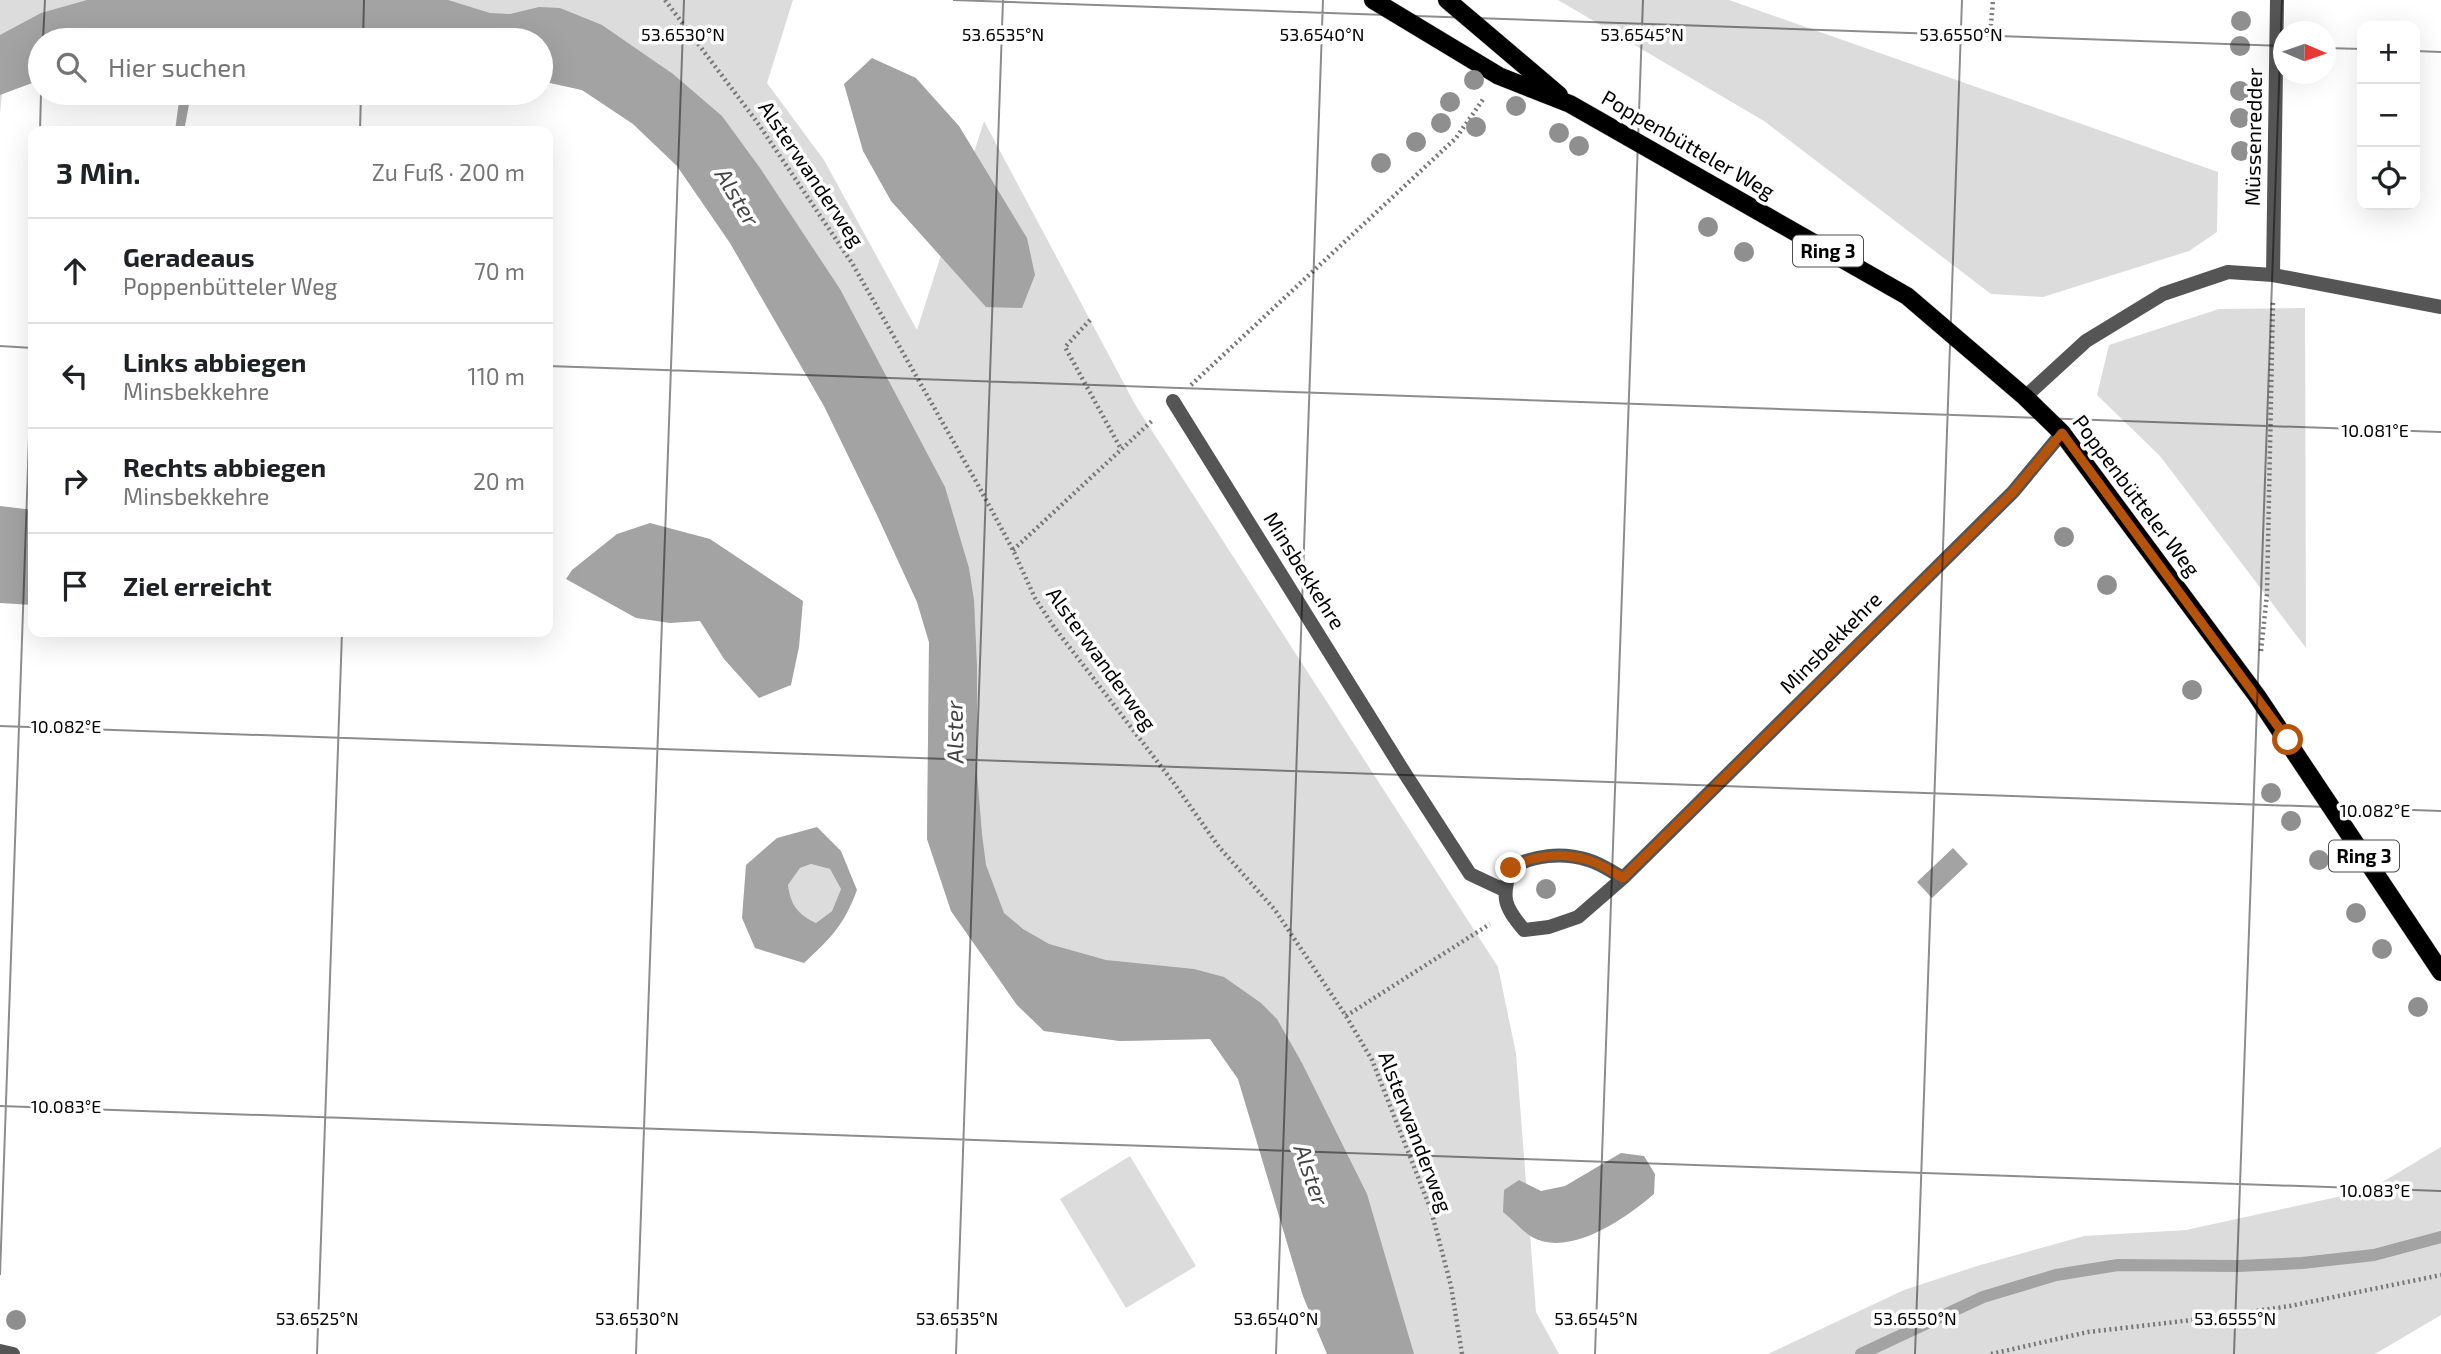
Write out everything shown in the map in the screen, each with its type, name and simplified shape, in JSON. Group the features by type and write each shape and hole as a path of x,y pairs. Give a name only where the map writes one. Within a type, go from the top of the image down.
{"main road":[{"name":"Poppenbütteler Weg","path":"1373,0 1499,76 1570,104 1907,296 2025,397 2062,433 2257,696 2441,972"},
{"name":"Poppenbütteler Weg","path":"1447,0 1570,104"}],"street":[{"name":"Müssenredder","path":"2273,275 2277,0"},
{"path":"2025,397 2086,341 2163,294 2228,272 2273,275 2441,307"},
{"name":"Minsbekkehre","path":"1173,401 1463,864 1470,874 1504,890"},
{"name":"Minsbekkehre","path":"1509,912 1524,930 1549,927 1578,917 1623,878 2013,492 2062,433"},
{"path":"1509,912 1504,890 1511,868 1528,858 1560,856 1588,860 1623,878"},
{"path":"0,1351 13,1354"}],"path":[{"name":"Alsterwanderweg","path":"666,0 757,121 852,263 1013,550 1035,598 1054,627 1173,782 1219,847 1275,910 1372,1060 1431,1210 1451,1286 1462,1354"},
{"path":"1990,37 1993,0"},
{"path":"1013,550 1456,138 1499,76"},
{"path":"2257,696 2267,594 2273,275"},
{"path":"1090,320 1065,347 1121,449"},
{"path":"1346,1016 1509,912"},
{"path":"1991,1354 2088,1332 2290,1306 2441,1275"}],"shaded area":[{"path":"0,0 793,0 767,83 824,160 917,330 984,121 1136,406 1498,967 1516,1053 1536,1312 1559,1354 1327,1354 1303,1296 1238,1079 1210,1039 1120,1041 1044,1031 1017,1005 951,910 927,839 929,642 917,602 877,515 824,406 730,243 677,166 633,124 582,90 553,84 553,28 28,28 28,84 2,94 0,114"},
{"path":"1558,0 1729,0 2218,172 2217,232 2189,251 2043,297 1991,294 1764,121"},
{"path":"2305,308 2306,648 2160,456 2097,395 2109,345 2219,309"},
{"path":"811,864 830,869 841,889 832,911 816,923 796,908 788,885 800,868"},
{"path":"2441,1147 2441,1315 2375,1354 1768,1354 1904,1290 1977,1266 2084,1236 2186,1230 2369,1190"},
{"path":"1130,1156 1196,1266 1126,1308 1060,1199"}],"water":[{"name":"Alster","path":"87,0 448,0 490,13 510,14 539,7 560,8 602,25 673,74 722,116 840,289 945,487 969,568 974,600 977,772 982,834 986,865 1004,913 1023,929 1049,944 1106,960 1194,969 1224,977 1261,1003 1277,1019 1302,1063 1367,1194 1414,1354 1327,1354 1303,1296 1238,1079 1210,1039 1120,1041 1044,1031 1017,1005 951,911 927,839 929,642 917,602 824,406 730,243 677,166 633,124 582,90 553,84 553,28 28,28 28,84 0,95 0,35 41,13"},
{"path":"872,58 916,78 959,126 1027,238 1035,275 1022,308 986,307 891,201 863,151 844,84"},
{"path":"178,105 189,105 185,126 176,126"},
{"path":"0,506 28,509 28,605 0,603"},
{"path":"650,523 710,539 803,601 799,647 791,685 759,698 724,659 700,621 670,623 636,618 566,579 572,570 617,534"},
{"path":"817,827 841,851 857,890 836,930 804,963 755,948 742,918 746,865 777,838","holes":["811,864 830,869 841,889 832,911 816,923 796,908 788,885 800,868"]},
{"path":"1953,848 1968,864 1932,898 1917,882"},
{"path":"1621,1153 1644,1156 1655,1174 1654,1194 1613,1224 1597,1232 1563,1243 1547,1242 1532,1237 1503,1212 1504,1190 1519,1180 1541,1191 1565,1186"}],"waterway":[{"path":"1861,1354 1983,1297 2056,1275 2118,1265 2238,1266 2302,1263 2374,1255 2441,1237"}],"route":[{"path":"1511,868 1528,858 1560,856 1588,860 1623,878 2013,492 2062,433 2288,740"}]}
